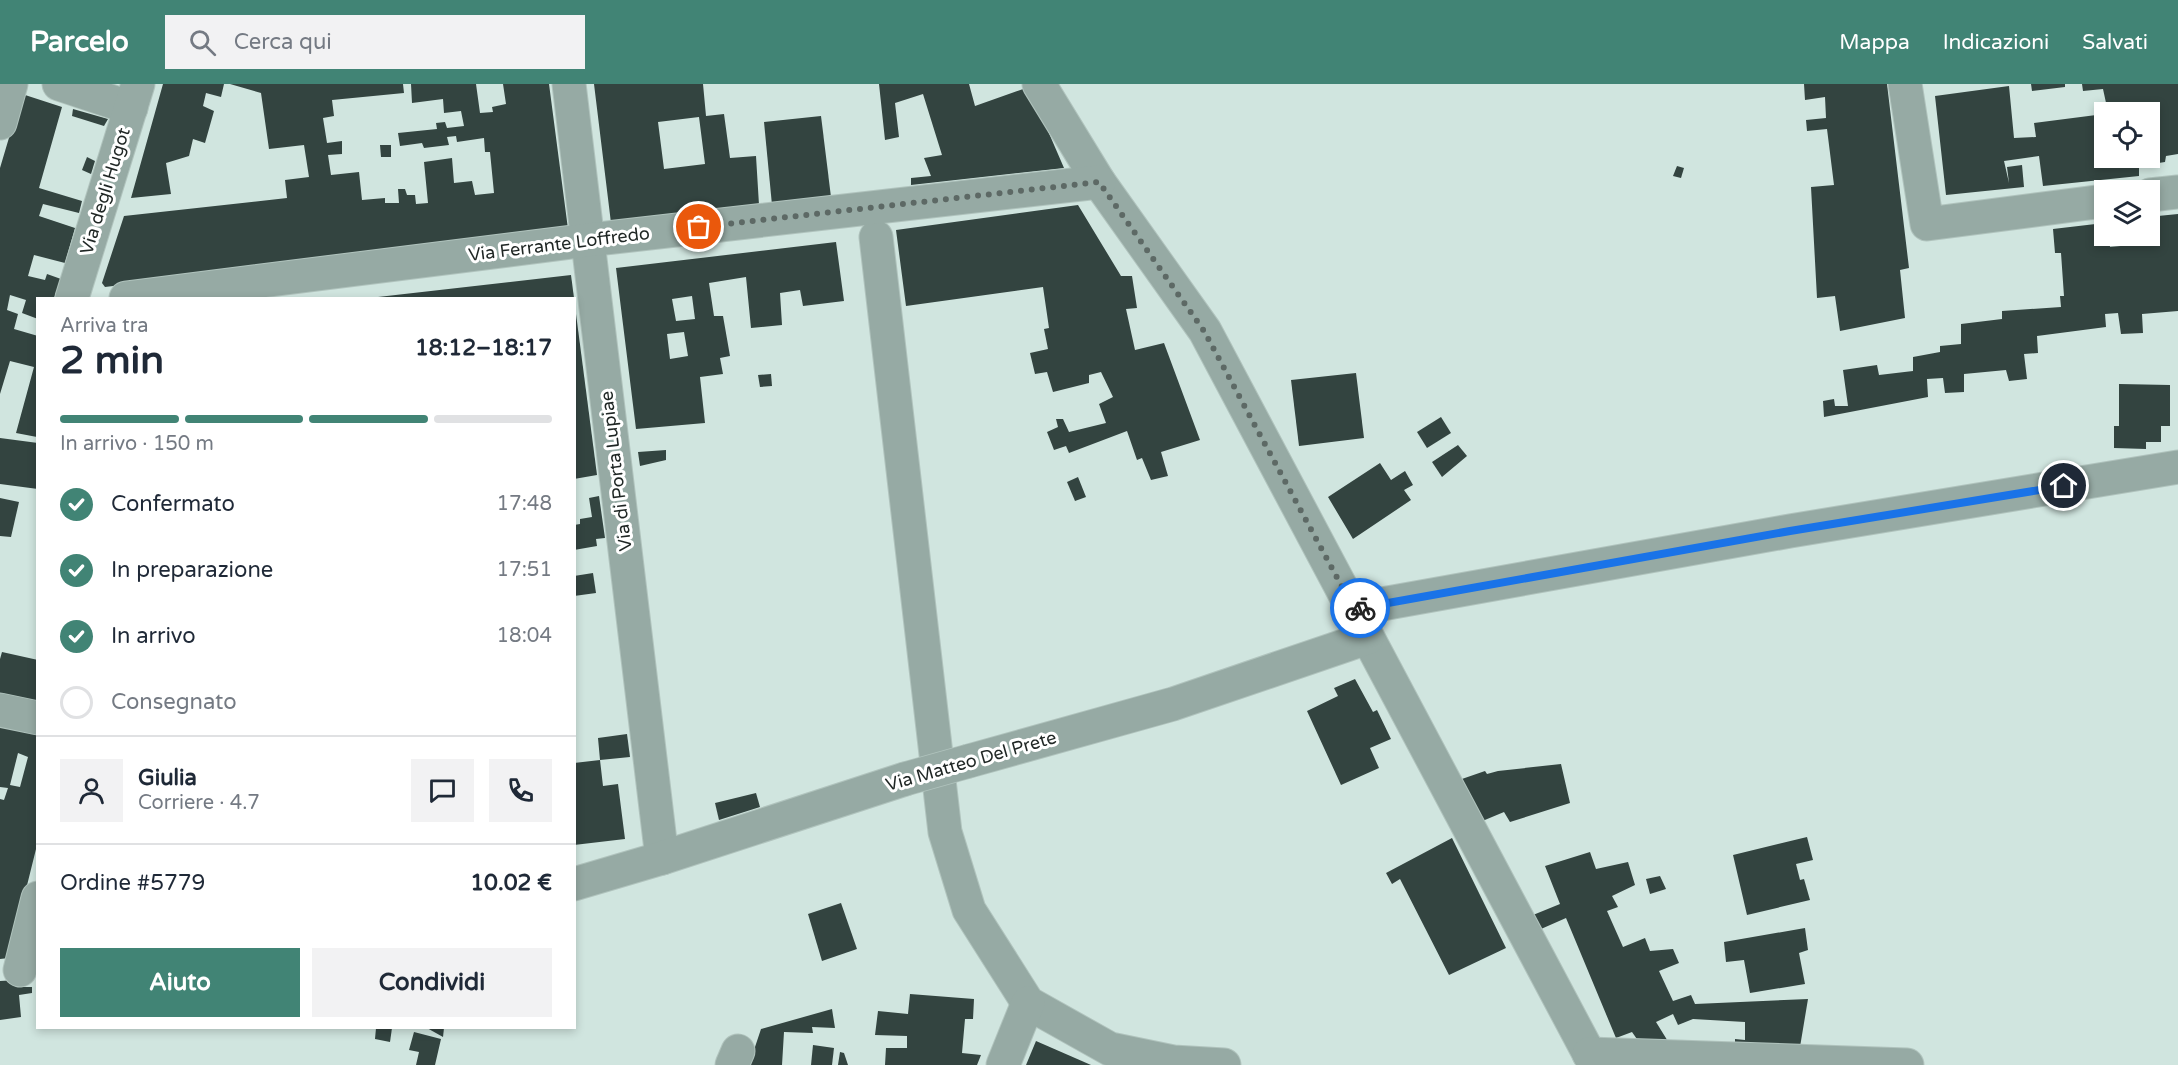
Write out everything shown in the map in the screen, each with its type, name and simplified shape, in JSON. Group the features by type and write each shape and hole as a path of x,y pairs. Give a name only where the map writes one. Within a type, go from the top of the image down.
{"street":[{"path":"0,123 11,84"},
{"path":"59,84 135,96"},
{"name":"Via di Porta Lupiae","path":"569,84 662,858"},
{"path":"1039,84 1099,182 1204,331 1592,1059 1907,1065"},
{"path":"1905,84 1927,224 2094,202"},
{"name":"Via degli Hugot","path":"72,297 135,96"},
{"name":"Via Ferrante Loffredo","path":"134,297 588,240 1099,182"},
{"path":"2160,194 2178,192"},
{"path":"876,237 945,832 969,910 1028,1003 1110,1049 1173,1062 1224,1065"},
{"name":"Via Matteo Del Prete","path":"576,883 905,779 1173,704 1360,624 1790,531 2178,467"},
{"path":"0,710 36,718"},
{"path":"19,970 36,906"},
{"path":"1003,1065 1028,1003"}],"building":[{"path":"163,84 224,84 221,97 206,93 203,106 214,111 205,143 193,139 189,156 166,163 171,194 131,198"},
{"path":"230,84 403,84 404,93 332,100 334,116 323,118 327,143 342,141 342,154 328,155 331,175 359,172 362,200 385,198 385,203 399,203 398,189 405,189 407,195 415,195 416,204 428,203 424,162 452,158 454,183 472,181 475,195 494,193 490,152 485,152 484,138 457,142 456,136 447,137 449,145 424,148 422,143 400,146 398,133 437,129 436,123 445,122 447,128 464,126 461,111 444,113 443,99 412,103 411,84 476,84 480,113 493,112 492,107 506,104 503,84 549,84 568,229 105,287 102,283 124,216 287,198 285,180 309,177 304,145 269,149 261,93"},
{"path":"594,84 703,84 706,116 724,114 730,158 756,156 759,205 611,223","holes":["699,117 705,164 664,169 658,122"]},
{"path":"879,84 969,84 975,106 1029,87 1064,168 911,185 911,178 931,176 924,158 942,155 923,94 895,103 899,137 885,140"},
{"path":"1804,84 1887,84 1909,268 1900,270 1905,318 1840,331 1835,296 1817,298 1811,187 1834,185 1827,129 1807,131 1806,120 1826,118 1825,97 1805,100"},
{"path":"2031,84 2065,84 2065,87 2032,91"},
{"path":"2082,84 2178,84 2178,154 2166,156 2165,162 2160,163 2160,102 2106,102 2103,89 2083,91"},
{"path":"2009,86 2014,138 2036,137 2034,123 2094,115 2094,168 2139,168 2139,176 2043,186 2039,156 2004,161 2009,183 2007,167 2022,165 2024,187 1946,195 1935,96"},
{"path":"22,94 62,107 39,188 82,201 79,213 43,204 39,216 75,228 65,263 34,255 28,276 45,280 47,274 61,279 54,297 36,297 36,318 22,313 26,300 10,295 7,310 18,314 14,329 36,335 36,437 16,433 34,367 10,361 0,394 0,168"},
{"path":"73,109 108,119 104,126 72,116"},
{"path":"821,116 831,197 772,205 764,122"},
{"path":"380,145 391,145 391,157 381,157"},
{"path":"87,157 95,161 91,174 82,170"},
{"path":"1677,166 1684,168 1681,178 1673,176"},
{"path":"1078,205 1121,276 1132,276 1137,308 1126,309 1135,350 1164,343 1200,440 1161,452 1168,476 1151,480 1142,458 1137,460 1127,431 1069,453 1066,446 1054,450 1047,432 1058,427 1056,419 1063,419 1069,432 1106,423 1099,404 1113,397 1101,372 1089,375 1089,383 1053,392 1047,372 1035,374 1030,353 1048,349 1044,329 1049,328 1043,287 906,306 896,230"},
{"path":"2178,214 2178,311 2142,314 2143,333 2121,334 2118,313 2105,314 2106,327 2037,336 2038,353 2024,354 2027,379 2009,381 2006,370 1964,374 1964,392 1945,393 1943,378 1927,379 1928,397 1824,417 1823,401 1834,399 1835,406 1848,406 1843,370 1877,365 1879,375 1913,371 1913,357 1940,352 1940,346 1961,344 1961,324 2002,319 2002,311 2061,307 2060,296 2064,296 2061,253 2055,253 2053,229 2094,224 2094,246 2160,246 2160,216"},
{"path":"836,242 844,301 803,306 800,290 780,293 782,325 751,328 746,277 709,283 714,316 723,316 730,356 720,358 723,374 700,377 705,423 636,429 616,268","holes":["692,296 695,319 676,321 672,299","684,332 688,356 670,359 667,334"]},
{"path":"571,275 574,297 378,297"},
{"path":"576,314 597,475 576,479"},
{"path":"1356,373 1364,438 1299,446 1291,380"},
{"path":"771,374 772,386 760,387 758,375"},
{"path":"2119,384 2170,385 2170,426 2161,426 2161,442 2146,442 2146,449 2114,448 2114,426 2119,426"},
{"path":"1441,417 1451,433 1427,448 1417,432"},
{"path":"0,438 36,443 36,489 0,484"},
{"path":"1458,445 1467,456 1442,477 1432,462"},
{"path":"666,450 666,460 640,466 638,452"},
{"path":"1380,463 1391,480 1405,471 1413,485 1404,490 1411,500 1353,539 1328,497"},
{"path":"1078,477 1086,497 1075,501 1067,482"},
{"path":"599,496 605,538 596,539 597,546 576,550 576,525 580,524 580,519 592,517 589,498"},
{"path":"0,498 19,502 11,537 0,536"},
{"path":"593,573 596,593 576,596 576,576"},
{"path":"2,652 36,660 36,705 0,696"},
{"path":"1355,679 1373,712 1377,710 1391,739 1370,748 1379,768 1341,785 1307,711 1338,696 1334,688"},
{"path":"0,722 36,731 36,849 9,958 0,959 0,799 4,800 8,788 0,787","holes":["18,753 28,757 20,787 10,785"]},
{"path":"627,734 630,757 600,760 598,738"},
{"path":"600,760 603,786 618,784 625,839 576,845 576,763"},
{"path":"1561,764 1570,803 1510,822 1504,812 1480,822 1459,780 1485,771 1487,774"},
{"path":"756,793 760,807 719,820 715,803"},
{"path":"1807,837 1813,860 1796,864 1800,880 1804,879 1810,900 1747,915 1733,855"},
{"path":"1452,838 1506,948 1449,975 1400,879 1392,884 1386,873"},
{"path":"1590,852 1596,869 1628,862 1635,885 1612,896 1618,907 1607,911 1623,947 1645,938 1650,951 1673,949 1679,963 1659,971 1673,1001 1691,995 1695,1004 1808,999 1799,1053 1735,1049 1735,1039 1745,1040 1745,1022 1693,1019 1678,1025 1673,1014 1656,1022 1669,1043 1639,1042 1632,1032 1616,1038 1566,918 1541,929 1533,915 1560,904 1545,866"},
{"path":"1660,876 1666,889 1650,894 1646,879"},
{"path":"841,903 857,949 822,961 808,914"},
{"path":"1805,928 1808,950 1799,953 1805,984 1750,993 1744,960 1726,962 1724,942"},
{"path":"18,980 19,987 32,987 32,993 19,995 21,1017 0,1020 0,981"},
{"path":"910,994 974,999 973,1019 965,1019 962,1053 981,1055 977,1065 885,1065 886,1048 907,1048 907,1036 875,1035 878,1011 908,1014"},
{"path":"832,1009 835,1028 812,1027 813,1033 784,1032 782,1065 749,1065 761,1029"},
{"path":"376,1029 392,1029 390,1042 375,1039"},
{"path":"429,1029 444,1029 443,1037"},
{"path":"414,1032 441,1039 435,1065 416,1065 419,1052 409,1050"},
{"path":"1036,1041 1075,1058 1091,1065 1026,1065"},
{"path":"813,1045 834,1048 832,1065 811,1065"},
{"path":"840,1052 844,1053 848,1065 838,1065"}],"way so far":[{"path":"699,227 1099,182 1204,331 1354,609 1360,608"}],"route":[{"path":"1360,608 1790,531 2064,486"}]}
